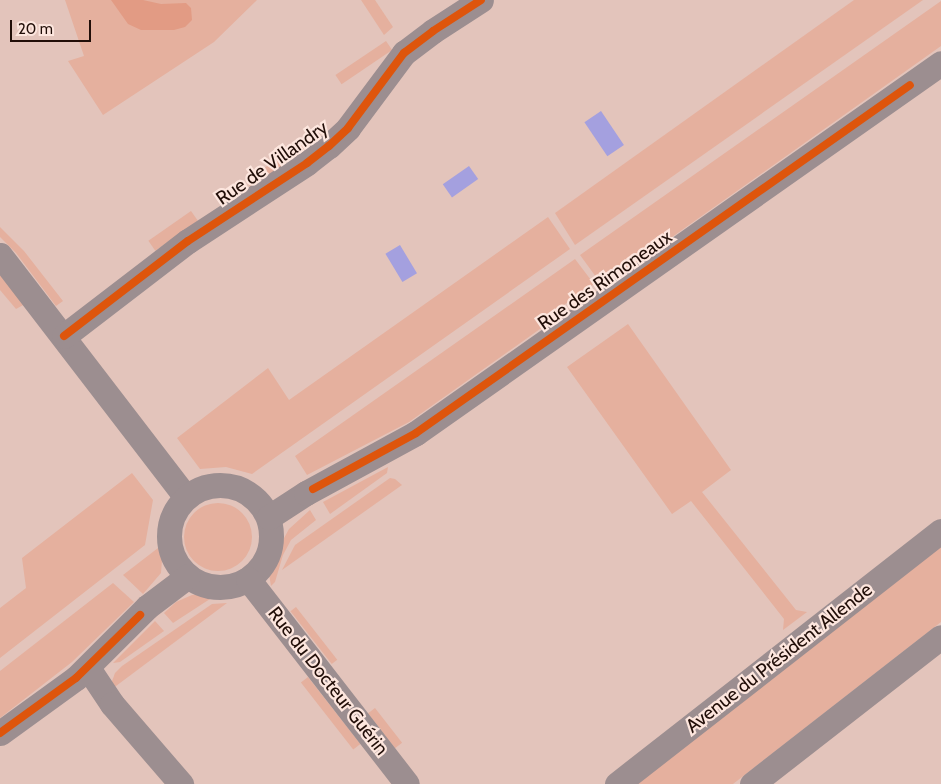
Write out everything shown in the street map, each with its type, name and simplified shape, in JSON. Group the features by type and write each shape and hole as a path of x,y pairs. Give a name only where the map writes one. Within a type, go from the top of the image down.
{"street":[{"name":"Rue de Villandry","path":"64,336 188,241 307,163 329,146 348,128 404,53 433,31 481,0"},
{"name":"Rue des Rimoneaux","path":"269,517 306,493 416,433 941,64"},
{"path":"0,256 64,336 186,497"},
{"path":"212,484 241,488 258,499 269,517 272,540 265,562 248,579 234,585 218,587 202,584 188,576 177,564 170,549 169,533 174,513 186,497 212,484"},
{"name":"Avenue du Président Allende","path":"617,784 941,531"},
{"path":"0,733 88,668 147,607 188,576"},
{"name":"Rue du Docteur Guérin","path":"248,579 407,784"},
{"path":"752,784 941,637"},
{"path":"88,668 112,704 181,784"}],"shaded area":[{"path":"65,0 257,0 214,42 103,115 68,61 84,56"},
{"path":"111,0 143,0 161,4 186,3 191,8 192,20 185,27 174,30 141,30 128,24"},
{"path":"361,0 375,0 393,27 384,35"},
{"path":"854,0 923,0 575,245 555,213"},
{"path":"941,1 941,46 620,274 616,268 599,281 580,255"},
{"path":"386,41 392,50 342,84 335,75"},
{"path":"601,111 624,145 607,156 584,122"},
{"path":"308,134 315,143 253,191 247,182"},
{"path":"469,166 478,179 452,197 443,184"},
{"path":"191,211 198,221 155,251 148,241"},
{"path":"548,217 570,249 252,474 226,467 200,469 177,438 268,368 289,400"},
{"path":"0,227 24,251 63,301 56,306 16,253 0,237"},
{"path":"400,245 417,273 402,282 385,254"},
{"path":"575,259 594,284 551,314 554,319 409,422 307,475 295,456"},
{"path":"0,275 25,304 16,309 0,290"},
{"path":"628,324 731,470 702,492 796,610 807,612 783,630 784,619 691,501 672,514 567,367"},
{"path":"388,467 387,473 330,514 323,502"},
{"path":"132,473 153,500 145,545 0,658 0,608 26,588 22,558"},
{"path":"390,478 395,479 402,485 282,570 295,545"},
{"path":"225,503 237,509 246,518 252,530 250,550 242,561 225,571 211,571 194,561 186,550 184,530 194,513 205,505"},
{"path":"310,510 316,520 291,540 283,555 275,582 271,586 269,574 283,540 289,529"},
{"path":"941,545 941,622 733,784 637,784"},
{"path":"158,548 162,560 161,573 143,594 123,575"},
{"path":"113,583 134,602 72,662 0,718 0,671"},
{"path":"201,594 213,597 173,623 164,613 176,602 192,595"},
{"path":"227,603 112,689 111,684 115,673 122,666 212,604"},
{"path":"296,607 337,660 332,664 290,611"},
{"path":"155,621 164,631 120,662 113,663"},
{"path":"308,677 360,744 353,750 301,683"},
{"path":"375,708 402,743 395,748 368,714"}],"cycle path":[{"path":"64,336 188,241 307,163 329,146 348,128 404,53 433,31 481,0"},
{"path":"313,489 416,433 910,85"},
{"path":"0,733 76,678 140,615"}]}
